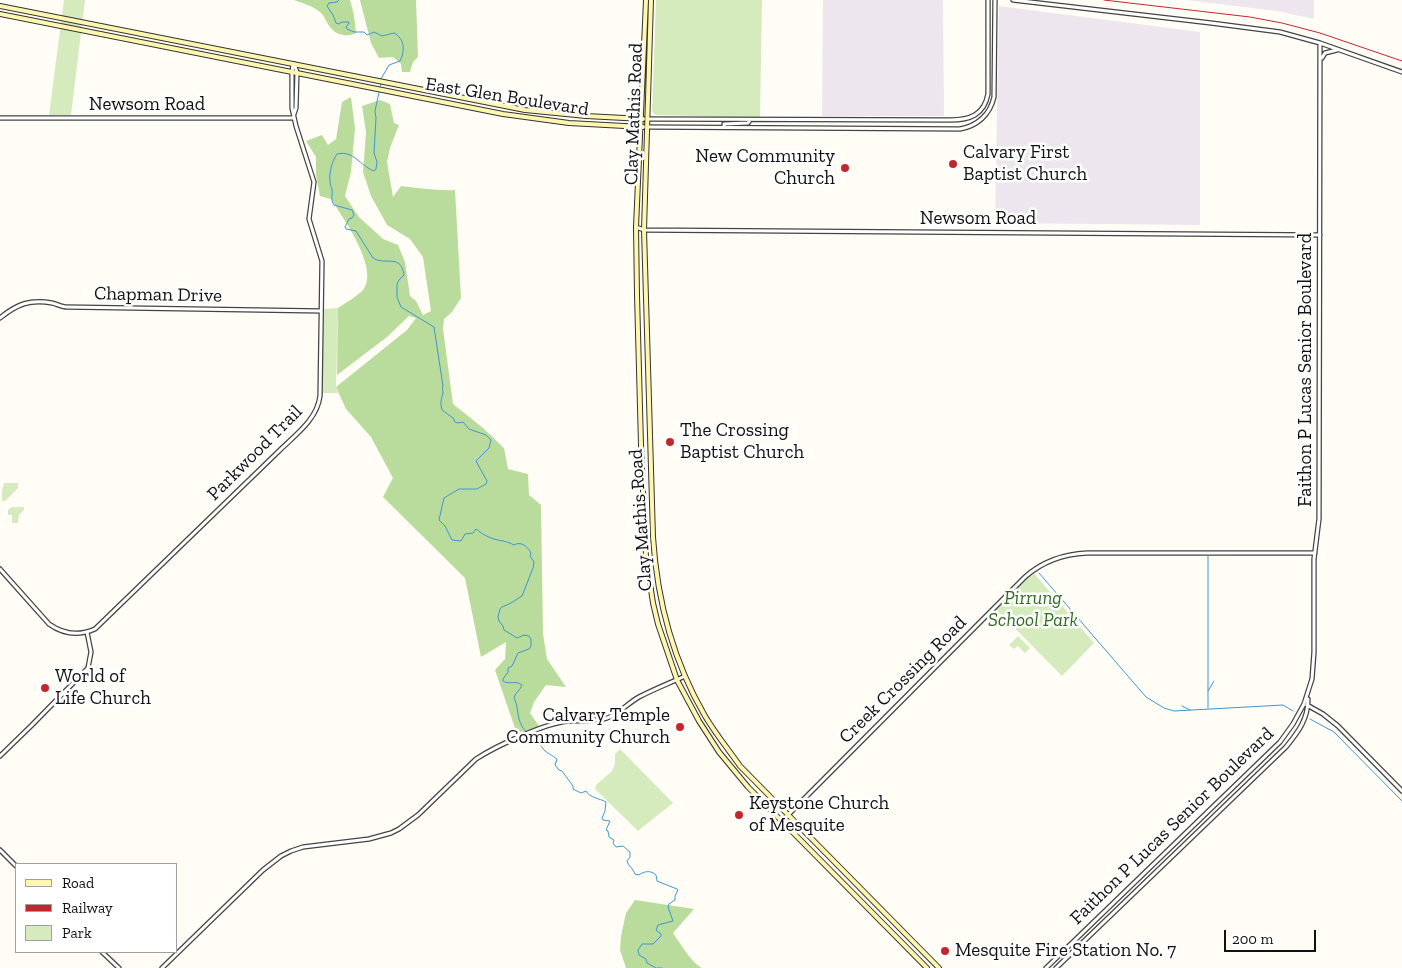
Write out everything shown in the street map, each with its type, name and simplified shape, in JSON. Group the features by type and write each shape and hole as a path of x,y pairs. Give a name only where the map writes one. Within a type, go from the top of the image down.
{"main road":[{"name":"Clay Mathis Road","path":"646,0 636,227 645,528 649,583 658,624 677,680 699,721 719,752 739,777 927,968"},
{"name":"Clay Mathis Road","path":"651,0 644,230 653,537 657,582 666,623 685,676 696,700 722,742 740,766 936,967"},
{"name":"East Glen Boulevard","path":"0,6 524,110 602,118 648,119"},
{"name":"East Glen Boulevard","path":"0,14 503,114 569,123 648,127"},
{"path":"466,106 467,98"},
{"path":"639,357 648,357"},
{"path":"871,911 877,906"}],"street":[{"path":"988,0 988,94 981,110 986,115 994,97 995,0"},
{"path":"1013,0 1280,32 1320,43 1402,72"},
{"name":"Faithon P Lucas Senior Boulevard","path":"1056,968 1286,746 1306,716 1314,652 1315,553 1319,519 1320,43"},
{"path":"1320,64 1325,53 1332,50 1340,50"},
{"name":"Parkwood Trail","path":"87,632 100,625 312,418 316,411 320,396 322,261 308,219 314,182 292,108 293,64"},
{"path":"988,64 994,64"},
{"name":"East Glen Boulevard","path":"648,119 950,120 967,119 981,110"},
{"name":"East Glen Boulevard","path":"648,127 960,129 978,123 986,115"},
{"name":"Newsom Road","path":"0,118 294,116"},
{"path":"724,127 724,124 748,123 750,119"},
{"path":"860,120 861,128"},
{"path":"950,120 950,129"},
{"name":"Newsom Road","path":"636,227 644,230 1320,235"},
{"name":"Chapman Drive","path":"0,318 15,306 34,302 51,303 67,307 321,311"},
{"name":"Creek Crossing Road","path":"782,821 1025,577 1049,561 1070,554 1087,552 1315,553"},
{"path":"0,569 54,628 69,633 87,632 91,652 88,668 0,756"},
{"path":"178,952 262,870 281,856 303,848 369,839 399,829 426,809 476,759 487,752 535,731 568,721 598,720 616,714 638,697 685,676"},
{"path":"1306,705 1323,714 1338,726 1402,791"},
{"name":"Faithon P Lucas Senior Boulevard","path":"1046,968 1280,742 1306,705"},
{"path":"0,850 15,865"},
{"path":"103,953 119,968"},
{"path":"162,968 177,953"}],"shaded area":[{"path":"823,0 943,0 944,116 822,116"},
{"path":"1186,0 1314,0 1314,19 1277,11"},
{"path":"999,6 1200,32 1200,225 995,223"}],"green space":[{"path":"64,0 85,0 71,115 49,115"},
{"path":"294,0 350,0 356,33 346,35 336,33 320,12 311,6"},
{"path":"360,0 416,0 418,57 413,62 410,72 402,72 401,64 393,57 379,58 371,43"},
{"path":"656,0 762,0 760,118 654,114 652,111"},
{"path":"351,97 355,128 351,172 345,196 359,217 383,239 398,245 405,262 410,296 416,301 423,315 431,311 423,257 410,239 387,225 371,196 363,172 366,132 362,106 380,100 390,104 394,123 399,125 387,162 393,197 401,186 455,190 461,298 452,312 444,319 443,329 453,404 504,448 508,469 528,474 529,495 541,505 543,634 547,659 566,687 546,685 534,702 530,713 539,726 517,734 495,670 505,659 506,642 481,657 465,578 383,497 393,478 371,437 346,409 336,387 407,330 416,318 409,316 387,337 337,375 338,308 363,290 367,281 367,270 358,244 331,199 320,196 316,175 316,157 306,141 322,135 328,145 336,139 342,102"},
{"path":"338,308 336,387 338,393 322,393 324,309"},
{"path":"4,483 18,483 18,488 5,501 2,501 2,490"},
{"path":"12,507 24,507 24,510 19,515 18,523 12,523 12,515 8,515 8,510"},
{"name":"Pirrung School Park","path":"1033,572 1094,643 1062,676 996,609"},
{"path":"1018,636 1030,648 1025,653 1018,646 1014,649 1009,645"},
{"path":"620,749 673,803 638,831 595,789 596,785 612,771 615,764 615,754"},
{"path":"635,900 694,909 673,933 690,957 702,968 626,968 620,950 621,936 626,913"}],"waterway":[{"path":"339,0 329,3 327,6 336,23 349,22 346,27 354,32 364,32 367,35 374,32 382,36 394,33 400,38 403,46 400,61 389,65 381,79"},
{"path":"381,83 375,111 374,153 377,162 376,169 374,171 369,169 348,154 337,154 330,174 332,201 334,205 352,210 354,215 349,219 345,227 346,229 356,231 373,258 400,264 404,275 397,284 397,297 401,307 434,327 443,386 442,410 453,418 455,422 463,422 469,429 486,435 491,440 489,448 476,461 487,481 486,484 477,489 459,489 444,498 439,520 445,526 452,540 461,541 465,534 473,533 476,529 491,538 514,545 524,545 531,553 530,556 534,562 533,568 522,596 502,607 498,617 504,630 517,638 524,635 529,636 531,646 529,649 518,653 512,666 508,668 503,681 522,685 514,698 519,719 528,734 544,750 557,759 555,765 562,771 573,786 573,789 581,793 586,791 592,797 606,802 602,818 603,820 610,821 606,830 609,837 614,840 613,843 616,847 623,846 630,852 630,857 627,861 635,874 652,872 656,875 657,881 678,890 675,900 668,907 673,921 658,925 656,930 661,936 653,944 642,944 638,950 639,955 656,968"},
{"path":"1208,556 1208,708"},
{"path":"1039,573 1146,697 1164,708 1174,711 1283,705 1293,711"},
{"path":"1208,691 1214,681"},
{"path":"1182,706 1190,710"},
{"path":"1310,719 1334,732 1402,801"},
{"path":"657,968 662,968"}],"railway":[{"path":"1104,0 1250,17 1282,23 1320,33 1402,61"}],"place":[{"name":"Calvary First Baptist Church","path":"953,164"},
{"name":"New Community Church","path":"845,168"},
{"name":"The Crossing Baptist Church","path":"670,442"},
{"name":"World of Life Church","path":"45,688"},
{"name":"Calvary Temple Community Church","path":"680,727"},
{"name":"Keystone Church of Mesquite","path":"739,815"},
{"name":"Mesquite Fire Station No. 7","path":"945,951"}]}
